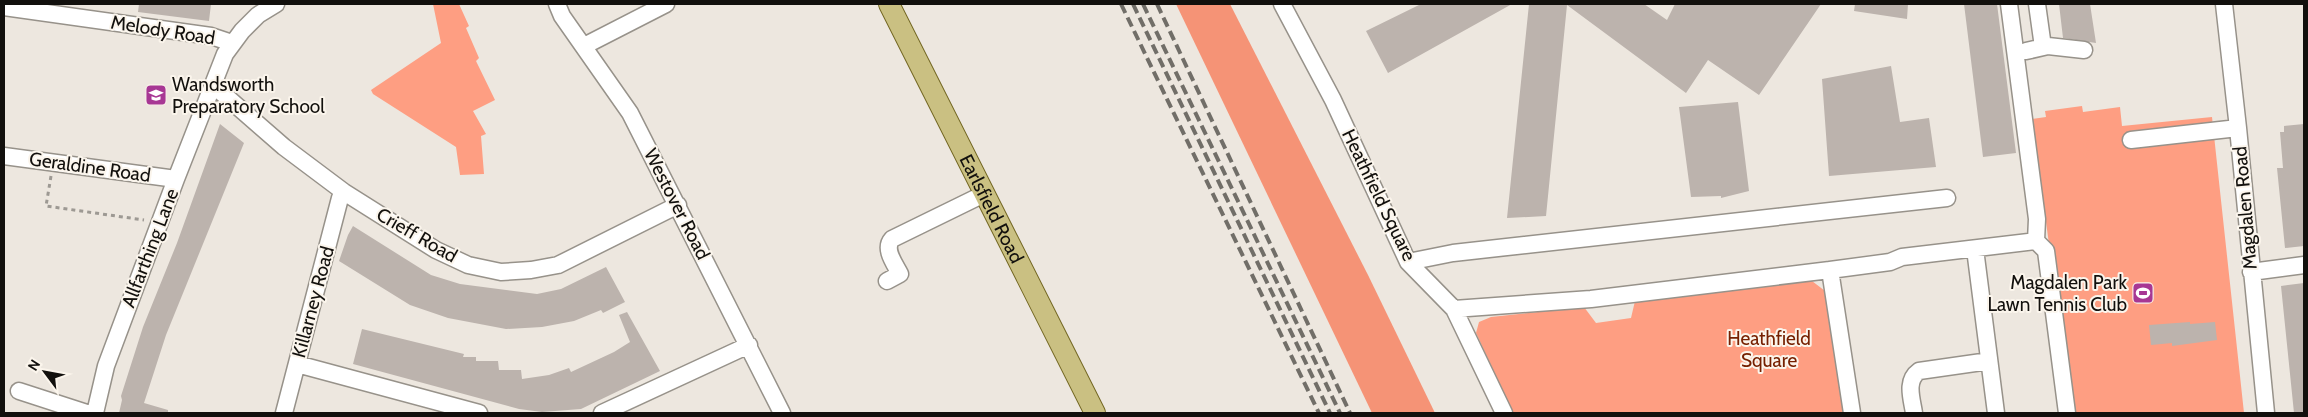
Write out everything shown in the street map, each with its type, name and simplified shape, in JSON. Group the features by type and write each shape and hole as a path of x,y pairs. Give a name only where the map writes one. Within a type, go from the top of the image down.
{"main road":[{"name":"Earlsfield Road","path":"889,4 1095,413"}],"street":[{"name":"Allfarthing Lane","path":"95,413 106,366 225,54 256,9 276,4"},
{"name":"Westover Road","path":"557,4 562,16 630,114 782,413"},
{"path":"584,46 666,4"},
{"name":"Heathfield Square","path":"1282,4 1333,100 1408,262 1454,309 1504,413"},
{"path":"2009,4 2037,219 2036,241 2046,251 2067,413"},
{"path":"2037,4 2043,47"},
{"name":"Magdalen Road","path":"2224,4 2266,413"},
{"name":"Melody Road","path":"4,7 66,9 211,36 232,43"},
{"path":"2026,51 2043,47 2084,50"},
{"name":"Crieff Road","path":"213,85 284,147 344,192 436,250 468,265 502,272 531,270 558,265 678,206"},
{"path":"2131,140 2238,128"},
{"name":"Geraldine Road","path":"4,156 176,179"},
{"name":"Killarney Road","path":"284,413 340,198 344,192"},
{"path":"887,281 900,274 888,248 888,243 892,239 984,194"},
{"path":"1408,262 1453,254 1947,198"},
{"path":"1454,309 1557,303 1830,270 1890,262 1902,257 2036,241"},
{"path":"1975,249 1996,413"},
{"path":"2251,272 2304,265"},
{"path":"1830,270 1852,413"},
{"path":"602,413 749,345"},
{"path":"1914,413 1910,384 1912,378 1919,371 1989,361"},
{"path":"297,364 479,413"},
{"path":"19,391 87,413"}],"path":[{"path":"44,160 52,171 46,206 138,217 158,226"}],"green space":[{"path":"433,4 459,4 469,26 466,28 479,58 476,61 495,100 473,111 486,134 481,136 484,174 460,175 456,147 373,94 371,90 441,43"},
{"name":"Magdalen Park Lawn Tennis Club","path":"2082,106 2083,112 2120,107 2122,126 2212,117 2244,413 2072,413 2032,119 2046,117 2045,111"},
{"name":"Heathfield Square","path":"1812,281 1829,294 1843,413 1513,413 1476,333 1479,322 1491,317 1584,307 1596,323 1631,318 1635,301"}],"shaded area":[{"path":"1176,4 1230,4 1368,275 1435,413 1372,413"}],"building":[{"path":"139,4 211,4 209,21 138,12"},
{"path":"1421,4 1512,4 1388,73 1366,31"},
{"path":"1529,4 1644,4 1667,20 1675,4 1821,4 1759,95 1708,60 1686,93 1567,5 1546,216 1507,218"},
{"path":"1855,4 1908,4 1907,19 1854,11"},
{"path":"1964,4 1997,4 2016,153 1983,157"},
{"path":"2059,4 2090,4 2096,43 2063,38"},
{"path":"1891,66 1900,122 1929,118 1936,167 1829,176 1822,79"},
{"path":"1738,102 1749,191 1721,198 1721,196 1691,197 1679,107"},
{"path":"220,124 244,143 166,335 144,403 168,410 168,413 119,413 121,396 143,327 177,243"},
{"path":"2304,124 2304,246 2285,248 2277,168 2283,168 2280,132 2284,132 2284,126"},
{"path":"353,226 431,275 460,284 537,294 561,289 606,267 625,302 603,313 601,310 574,321 542,327 506,329 448,318 410,305 339,261"},
{"path":"2304,283 2304,413 2294,413 2281,286"},
{"path":"627,312 660,371 581,409 542,412 519,409 353,364 362,329 464,354 463,357 476,357 476,361 498,361 499,370 521,370 522,379 549,375 569,368 571,372 614,352 630,342 619,315"},
{"path":"2190,322 2190,324 2215,322 2217,340 2172,346 2172,343 2151,345 2149,325"}],"railway":[{"path":"1121,4 1319,413"},
{"path":"1133,4 1330,413"},
{"path":"1143,4 1340,413"},
{"path":"1157,4 1350,413"}],"place":[{"name":"Wandsworth Preparatory School","path":"156,95"},
{"name":"Magdalen Park Lawn Tennis Club","path":"2143,293"}]}
